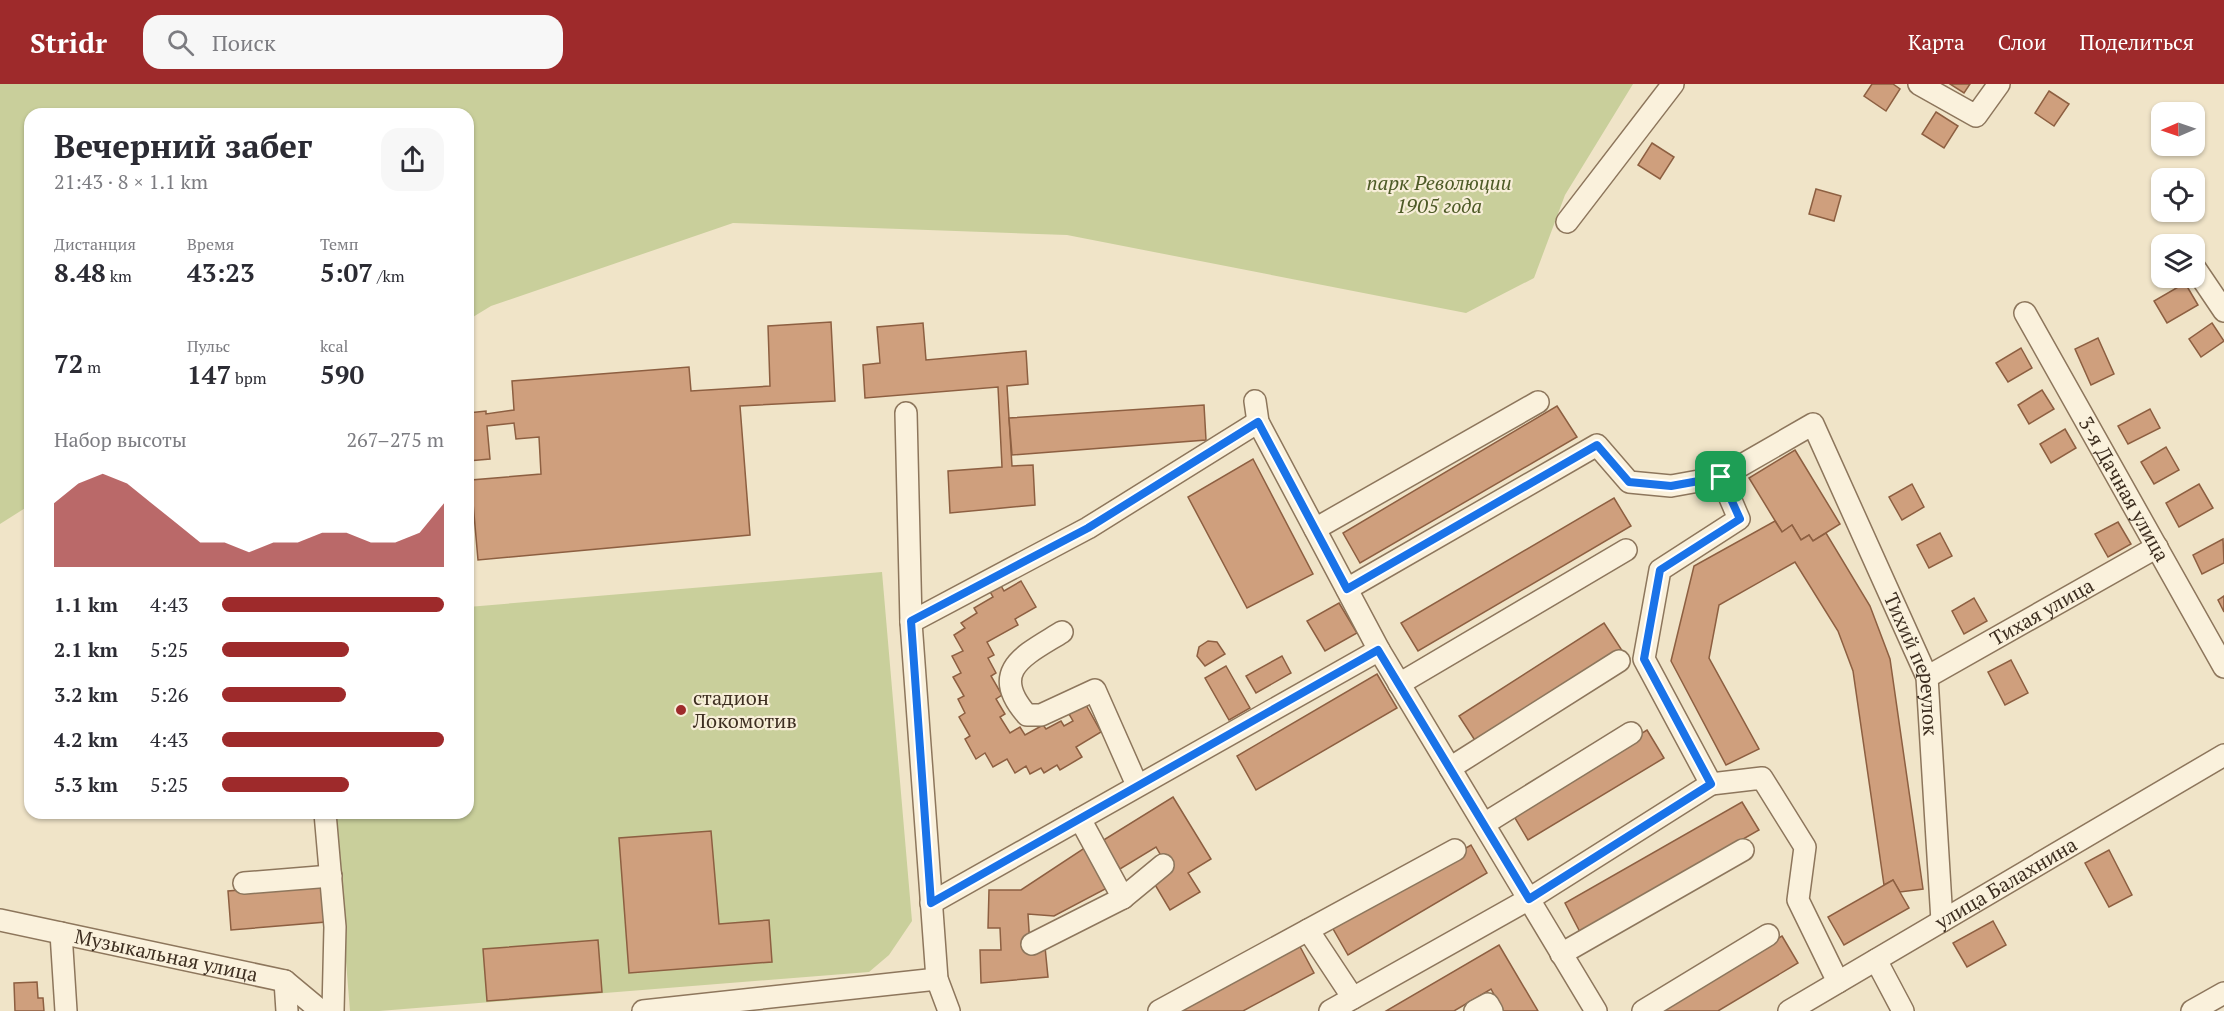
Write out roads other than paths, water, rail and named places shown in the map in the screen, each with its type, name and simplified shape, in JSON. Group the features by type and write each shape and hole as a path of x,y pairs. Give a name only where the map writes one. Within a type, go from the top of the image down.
{"street":[{"path":"1567,222 1673,84"},
{"path":"1919,84 1976,116 1999,84"},
{"path":"2205,282 2224,310"},
{"name":"3-я Дачная улица","path":"2025,313 2224,667"},
{"path":"1315,529 1538,402"},
{"path":"911,621 1088,528 1257,412 1378,650 1596,1011"},
{"path":"906,413 911,621 931,903 938,979 949,1011"},
{"name":"Тихий переулок","path":"1721,477 1813,424 1927,677 1942,921"},
{"path":"1347,589 1597,445 1629,482 1671,486 1721,477 1740,519 1660,570 1644,659 1711,784"},
{"name":"Тихая улица","path":"1927,677 2157,547"},
{"path":"1399,684 1626,550"},
{"path":"1062,632 1019,659 1011,675 1011,690 1018,705 1027,715 1041,715 1095,690 1137,785"},
{"path":"931,903 1378,650"},
{"path":"1450,768 1619,661"},
{"path":"1484,824 1631,733"},
{"name":"улица Балахнина","path":"1789,1011 2224,755"},
{"path":"1330,1011 1529,899 1711,784 1762,778 1805,847 1798,900 1838,982"},
{"path":"326,819 335,927 333,1011"},
{"path":"1080,819 1123,898"},
{"path":"1159,1011 1455,850"},
{"path":"1561,954 1743,850"},
{"path":"1032,944 1123,898 1163,865"},
{"path":"244,884 331,876"},
{"name":"Музыкальная улица","path":"0,920 285,981 321,1011"},
{"path":"1308,930 1353,998"},
{"path":"61,933 66,1011"},
{"path":"1643,1011 1768,935"},
{"path":"1876,960 1904,1011"},
{"path":"643,1011 669,1010 938,979"},
{"path":"285,981 287,1011"},
{"path":"2193,1011 2224,993"},
{"path":"1475,1011 1488,1004 1492,1011"}],"place":[{"name":"стадион Локомотив","path":"681,710"}],"park label":[{"name":"парк Революции 1905 года","path":"1439,194"}]}
